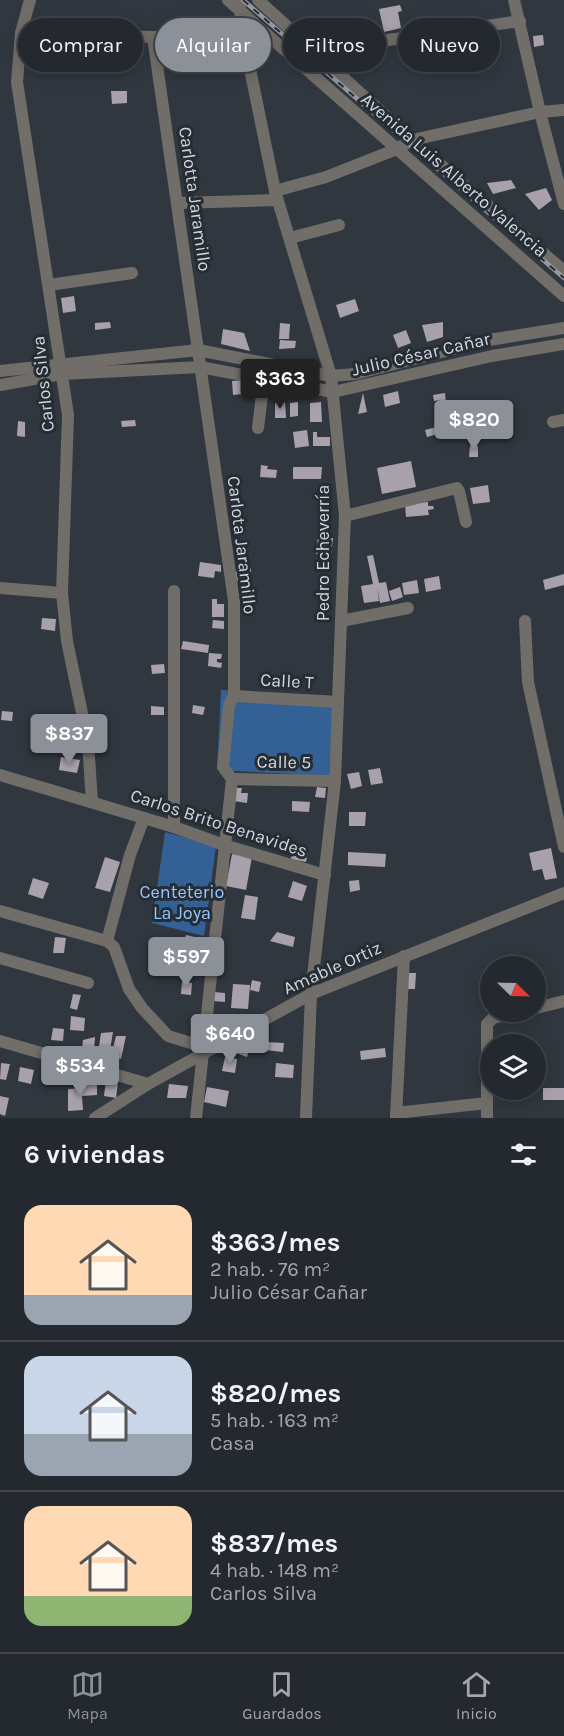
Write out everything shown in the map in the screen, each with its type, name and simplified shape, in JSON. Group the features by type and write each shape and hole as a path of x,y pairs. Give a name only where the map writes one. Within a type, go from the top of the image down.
{"street":[{"name":"Carlos Silva","path":"25,18 30,0"},
{"name":"Avenida Luis Alberto Valencia","path":"228,0 239,5 397,149 564,296"},
{"path":"258,0 412,140 564,272"},
{"path":"514,0 564,204"},
{"path":"388,40 520,21"},
{"path":"143,36 153,36"},
{"name":"Carlotta Jaramillo","path":"153,36 200,367"},
{"name":"Carlos Silva","path":"18,70 17,82 68,415 62,593 68,641 88,742 93,802"},
{"name":"Pedro Echeverría","path":"251,72 276,196 331,376 345,516 335,781 311,994 306,1118"},
{"path":"177,203 276,196 397,149 412,140 540,112 564,110"},
{"path":"290,238 339,225"},
{"path":"49,285 132,273"},
{"name":"Julio César Cañar","path":"0,385 61,369 198,350 331,376 355,374 489,340 564,328"},
{"name":"Julio César Cañar","path":"0,371 200,367 333,392 492,356 564,344"},
{"name":"Carlota Jaramillo","path":"196,1118 232,779 223,767 229,705 234,696 234,602 200,367"},
{"path":"258,428 264,379"},
{"path":"345,516 457,488 466,522"},
{"path":"0,588 62,593"},
{"path":"174,591 174,827"},
{"path":"341,621 408,608"},
{"path":"525,621 528,682 564,847"},
{"name":"Calle T","path":"234,696 338,702"},
{"name":"Carlos Brito Benavides","path":"0,775 325,875"},
{"name":"Calle 5","path":"232,779 335,781"},
{"path":"107,941 130,855 144,818"},
{"name":"Amable Ortiz","path":"95,1118 203,1050 311,994 564,893"},
{"path":"0,911 107,941 114,947 129,989 142,1008 168,1036 203,1050"},
{"path":"404,956 396,1115 487,1103"},
{"path":"0,958 88,983"},
{"path":"546,1006 564,1001"},
{"path":"487,1118 488,1022"},
{"path":"0,1041 148,1084"}],"green space":[{"path":"221,690 333,696 329,776 217,770"},
{"name":"Centeterio La Joya","path":"165,832 216,846 204,936 152,923"}],"building":[{"path":"400,5 402,11 398,12 398,29 386,32 386,18 381,18 379,9"},
{"path":"543,35 544,45 534,47 533,36"},
{"path":"111,91 127,91 127,103 112,104"},
{"path":"511,180 516,188 493,194 487,183"},
{"path":"546,188 552,200 539,210 525,194"},
{"path":"74,296 76,311 63,313 61,298"},
{"path":"355,299 359,311 340,318 336,305"},
{"path":"110,322 111,328 95,330 95,323"},
{"path":"443,322 443,337 427,342 422,325"},
{"path":"280,323 290,324 289,339 279,339"},
{"path":"223,329 244,333 250,351 221,344"},
{"path":"406,330 411,343 398,348 393,335"},
{"path":"280,340 296,341 295,348 279,349"},
{"path":"242,380 243,394 233,395 232,381"},
{"path":"398,391 400,403 385,407 383,395"},
{"path":"363,393 367,412 358,414"},
{"path":"445,393 446,403 440,404 440,400 434,401 433,395"},
{"path":"285,402 286,418 275,418 275,403"},
{"path":"298,402 298,416 290,417 290,403"},
{"path":"321,402 322,422 310,422 310,403"},
{"path":"476,405 476,410 481,410 482,431 477,431 478,435 468,436 467,406"},
{"path":"135,420 136,426 122,427 121,421"},
{"path":"18,421 25,422 25,437 17,436"},
{"path":"440,426 442,433 427,437 425,430"},
{"path":"307,430 309,446 295,448 293,432"},
{"path":"313,432 317,432 317,437 330,437 330,446 313,446"},
{"path":"470,445 478,446 478,457 469,457"},
{"path":"411,461 416,487 382,494 377,468"},
{"path":"261,465 268,466 267,469 277,470 276,478 260,477"},
{"path":"293,467 322,467 321,479 293,479"},
{"path":"488,485 490,502 473,504 470,488"},
{"path":"428,502 428,506 433,506 434,509 428,510 429,515 406,517 405,504"},
{"path":"318,537 333,538 331,555 316,554"},
{"path":"373,555 379,583 386,582 390,601 380,603 377,587 379,601 364,603 361,586 373,584 367,556"},
{"path":"200,562 221,565 221,572 215,571 214,578 198,576"},
{"path":"236,568 251,568 250,582 236,582"},
{"path":"564,574 564,585 545,590 543,580"},
{"path":"439,576 441,589 426,592 424,579"},
{"path":"417,580 419,593 404,595 402,583"},
{"path":"400,587 403,597 392,601 389,591"},
{"path":"212,599 217,599 217,604 224,604 224,617 212,617"},
{"path":"42,618 56,619 55,631 41,629"},
{"path":"213,620 224,621 224,629 212,628"},
{"path":"183,641 209,645 208,653 181,649"},
{"path":"209,653 222,654 221,659 217,659 217,662 222,663 221,668 208,666"},
{"path":"164,664 165,673 152,674 151,665"},
{"path":"193,705 205,707 203,715 192,713"},
{"path":"151,706 164,707 164,715 151,715"},
{"path":"2,711 13,712 12,721 1,720"},
{"path":"61,757 80,760 77,773 59,770"},
{"path":"380,768 383,783 371,785 368,770"},
{"path":"359,772 362,786 351,789 347,774"},
{"path":"317,787 326,788 325,798 315,797"},
{"path":"235,788 242,788 241,793 248,793 247,803 233,801"},
{"path":"292,801 310,802 309,812 292,811"},
{"path":"349,812 366,812 365,826 349,826"},
{"path":"293,848 308,851 306,862 291,859"},
{"path":"551,848 557,878 545,880 542,869 533,871 529,853"},
{"path":"348,852 386,854 385,867 348,865"},
{"path":"232,854 252,857 246,890 226,886"},
{"path":"105,857 120,862 110,892 95,888"},
{"path":"33,878 49,883 43,899 28,894"},
{"path":"359,880 360,890 350,892 349,881"},
{"path":"293,881 307,886 302,901 288,897"},
{"path":"245,895 258,897 255,920 241,918"},
{"path":"277,932 295,937 293,947 270,941"},
{"path":"186,935 203,939 200,950 183,946"},
{"path":"55,937 66,938 64,953 53,953"},
{"path":"183,962 192,962 192,978 183,978"},
{"path":"408,973 416,973 415,989 407,989"},
{"path":"252,980 261,982 259,992 250,990"},
{"path":"182,981 192,983 191,995 181,994"},
{"path":"233,984 250,985 248,1009 231,1008"},
{"path":"214,992 225,993 225,1002 213,1001"},
{"path":"73,994 81,995 77,1010 70,1008"},
{"path":"71,1016 85,1018 84,1031 70,1030"},
{"path":"53,1028 64,1029 63,1041 51,1040"},
{"path":"113,1032 109,1056 98,1053 101,1033"},
{"path":"116,1036 126,1036 121,1059 111,1056"},
{"path":"95,1037 94,1051 82,1050 83,1040"},
{"path":"240,1040 251,1043 247,1057 236,1053"},
{"path":"266,1042 284,1043 283,1052 265,1050"},
{"path":"385,1048 386,1057 361,1060 360,1051"},
{"path":"225,1057 237,1059 235,1073 222,1071"},
{"path":"1,1063 10,1064 6,1080 0,1079"},
{"path":"276,1063 294,1065 293,1078 275,1077"},
{"path":"20,1067 34,1070 31,1084 18,1081"},
{"path":"84,1069 84,1082 81,1082 81,1085 72,1085 71,1077 74,1077 72,1070"},
{"path":"106,1080 118,1082 116,1098 104,1096"},
{"path":"97,1084 97,1095 82,1096 83,1110 68,1111 68,1089"},
{"path":"169,1084 188,1086 186,1098 167,1098"},
{"path":"207,1087 229,1091 226,1107 204,1102"},
{"path":"546,1088 564,1088 564,1100 546,1100"},
{"path":"0,1096 9,1098 5,1116 0,1114"}],"railway":[{"path":"243,0 564,278"}]}
